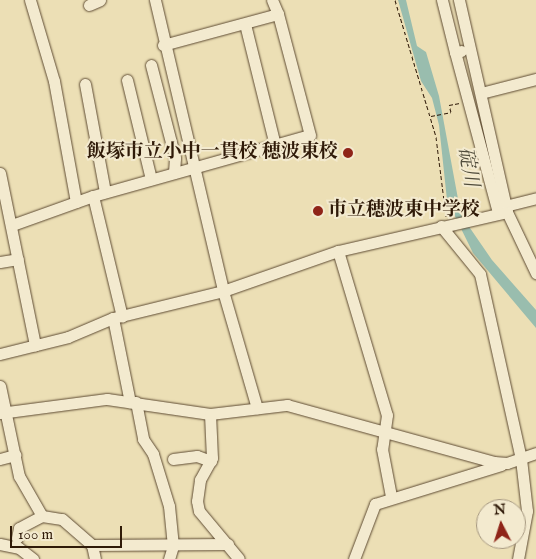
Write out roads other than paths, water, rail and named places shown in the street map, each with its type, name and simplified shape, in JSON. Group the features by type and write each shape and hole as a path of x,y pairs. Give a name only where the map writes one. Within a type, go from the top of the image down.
{"street":[{"path":"30,0 54,81 76,202"},
{"path":"89,5 100,0"},
{"path":"155,0 163,45 195,168 223,291 257,408"},
{"path":"12,225 105,192 310,135 278,14 272,0"},
{"path":"442,0 467,101 503,210 535,269"},
{"path":"459,0 481,92 503,210"},
{"path":"163,45 278,14"},
{"path":"245,24 275,145"},
{"path":"455,52 470,49"},
{"path":"151,65 175,158 174,173"},
{"path":"481,92 536,79"},
{"path":"128,80 151,179"},
{"path":"85,84 105,192"},
{"path":"0,173 35,345"},
{"path":"93,196 133,402 143,439 153,454 169,506 174,546 169,559"},
{"path":"0,354 35,345 117,318 223,291 338,251 503,210 536,198"},
{"path":"446,225 480,274 521,458 531,526 518,559"},
{"path":"338,251 383,398 384,432 382,450 391,496"},
{"path":"0,262 18,259"},
{"path":"0,386 3,413 20,476 42,516"},
{"path":"3,413 107,399 210,414 287,405 507,463"},
{"path":"210,414 211,461 200,480 197,501 199,511 239,559"},
{"path":"354,559 375,504 391,496 536,453"},
{"path":"0,459 15,455"},
{"path":"173,459 197,456 211,461"},
{"path":"17,538 19,528 42,516 62,519 92,544 174,546 228,544"},
{"path":"0,544 19,548 33,559"},
{"path":"92,544 95,559"}],"place":[{"name":"飯塚市立小中一貫校 穂波東校","path":"348,153"},
{"name":"市立穂波東中学校","path":"318,211"}],"water label":[{"name":"碇川","path":"468,167"}]}
